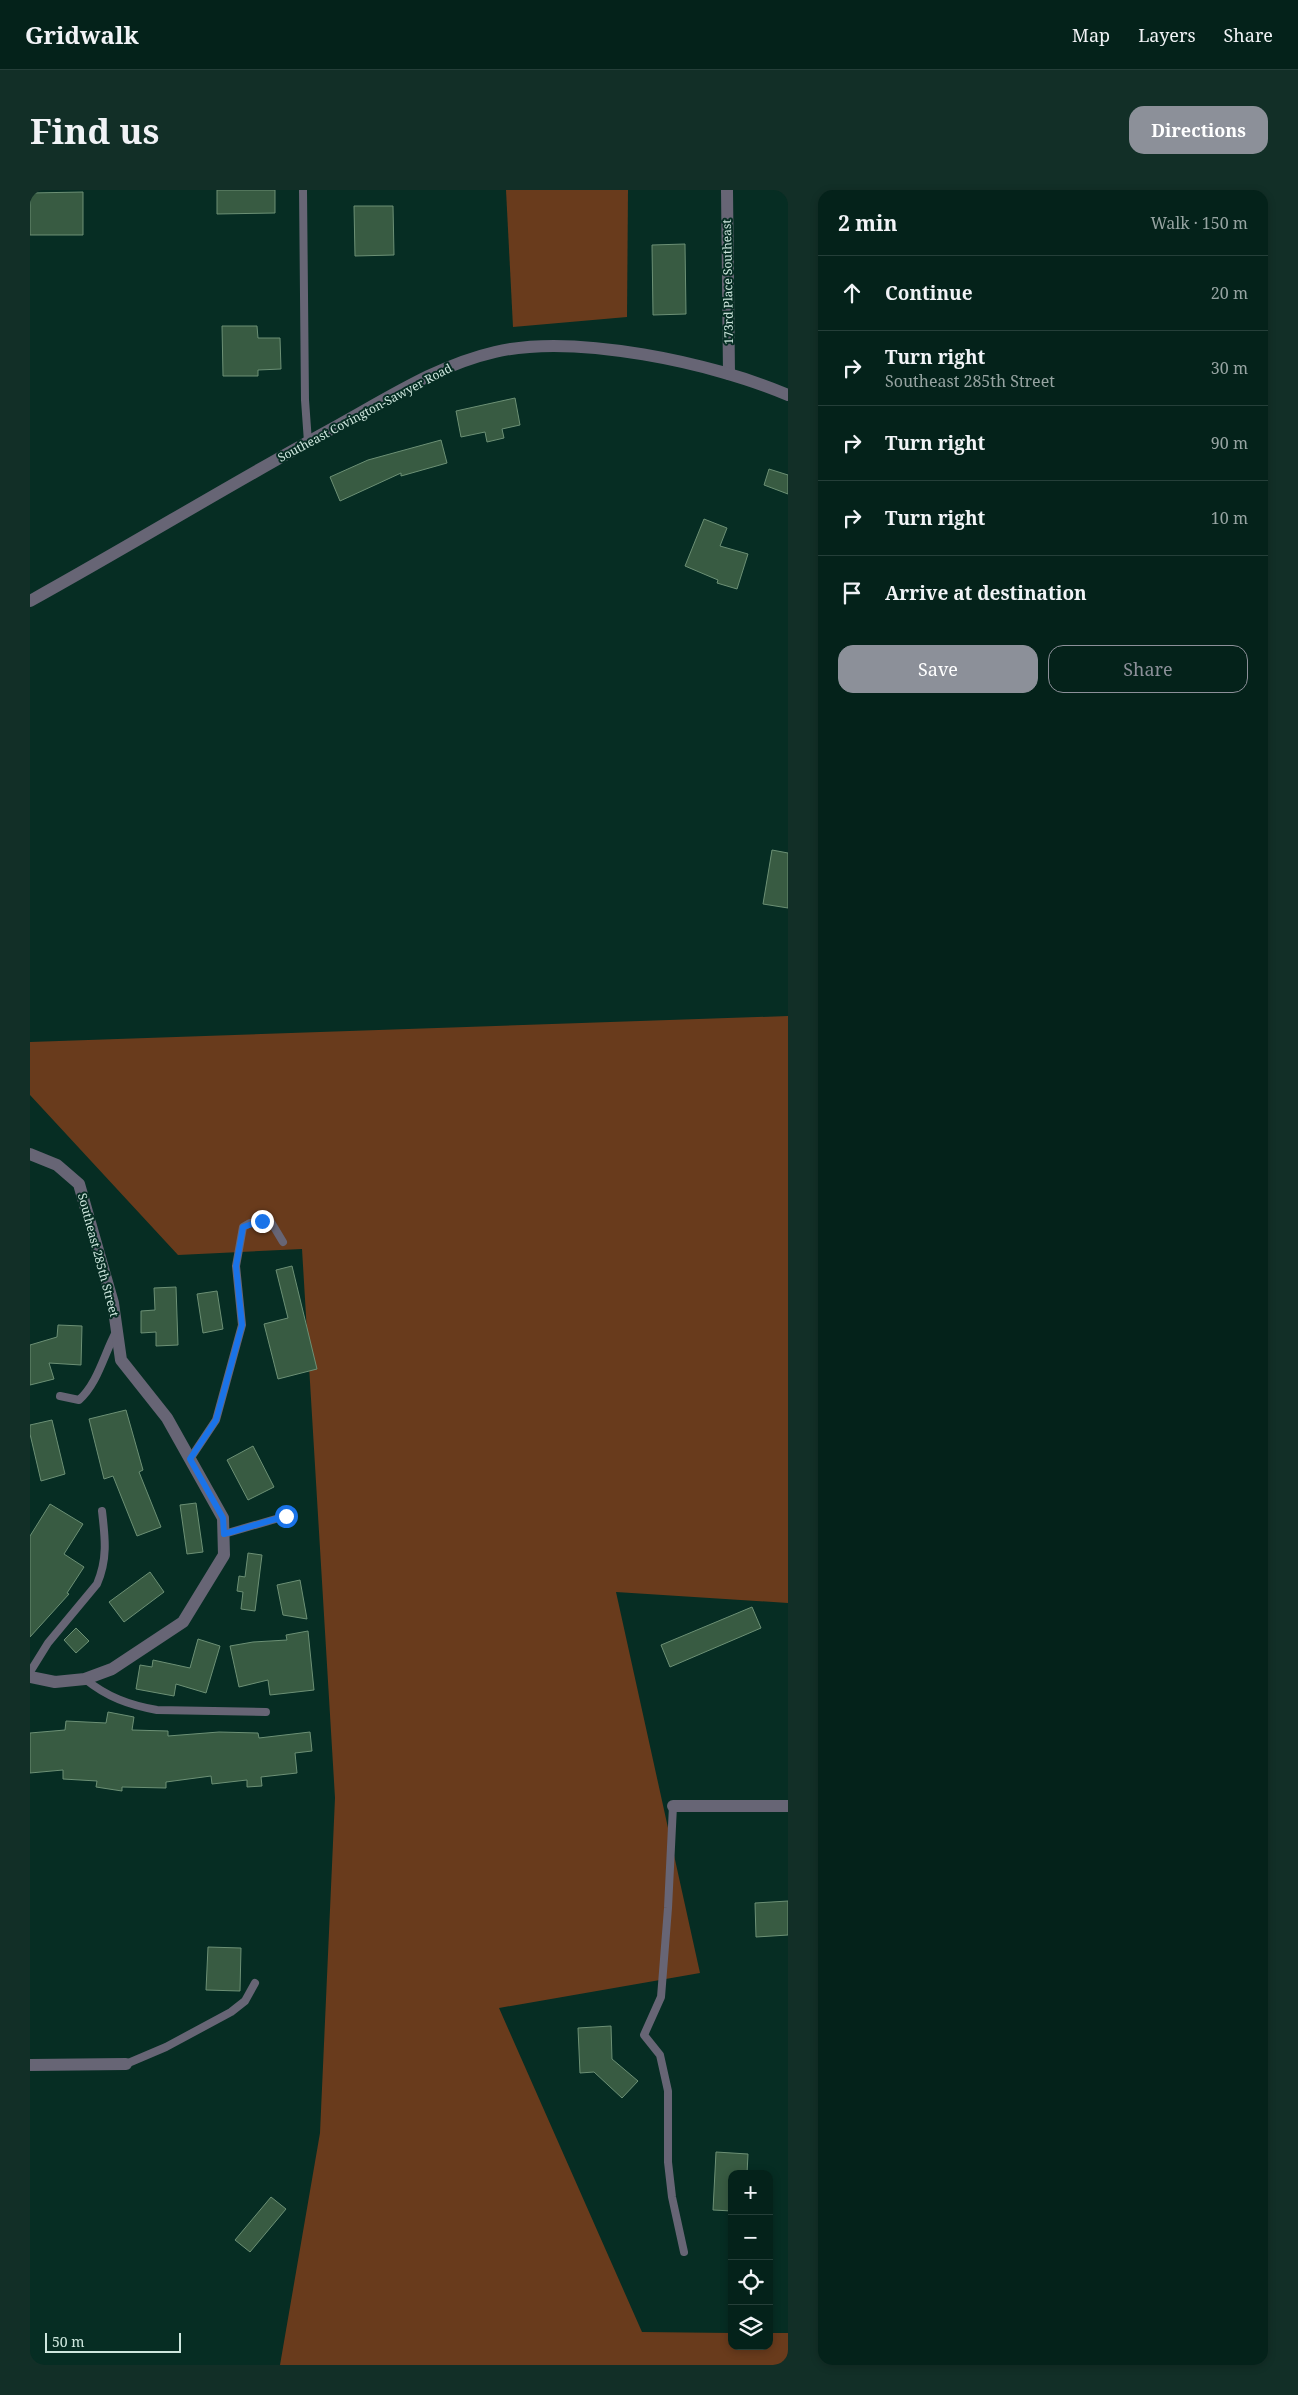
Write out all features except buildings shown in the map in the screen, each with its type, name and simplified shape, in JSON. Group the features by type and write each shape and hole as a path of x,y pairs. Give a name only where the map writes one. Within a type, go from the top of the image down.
{"street":[{"name":"173rd Place Southeast","path":"727,190 729,374"},
{"name":"Southeast Covington-Sawyer Road","path":"30,601 308,442 423,379 452,365 496,351 559,346 591,347 636,354 729,374 788,395"},
{"name":"Southeast 285th Street","path":"30,1154 57,1166 79,1184 113,1304 121,1360 167,1418 223,1518 224,1534 224,1555 183,1622 112,1668 85,1678 55,1682 30,1678"},
{"path":"673,1806 788,1806"},
{"path":"30,2065 126,2064"}],"lane":[{"path":"303,190 304,400 308,442"},
{"path":"190,1459 216,1420 242,1325 236,1266 243,1227 256,1222 271,1222 283,1242"},
{"path":"60,1396 79,1400 86,1394 95,1379 117,1330"},
{"path":"30,1672 48,1643 97,1584 105,1554 102,1512"},
{"path":"224,1534 286,1516"},
{"path":"85,1678 100,1692 142,1708 157,1710 266,1712"},
{"path":"673,1806 661,1997 644,2035 660,2055 668,2091 670,2179 684,2252"},
{"path":"126,2064 166,2047 231,2012 245,2001 255,1983"}],"shaded area":[{"path":"506,190 628,190 627,317 513,327"},
{"path":"788,1016 788,1603 616,1592 700,1973 499,2008 642,2332 728,2333 728,2350 773,2350 773,2333 788,2333 788,2365 280,2365 320,2133 335,1798 302,1249 178,1255 30,1095 30,1042"}],"route":[{"path":"262,1221 250,1223 243,1227 239,1236 236,1266 242,1325 216,1420 190,1459 223,1518 224,1534 286,1516"}]}
